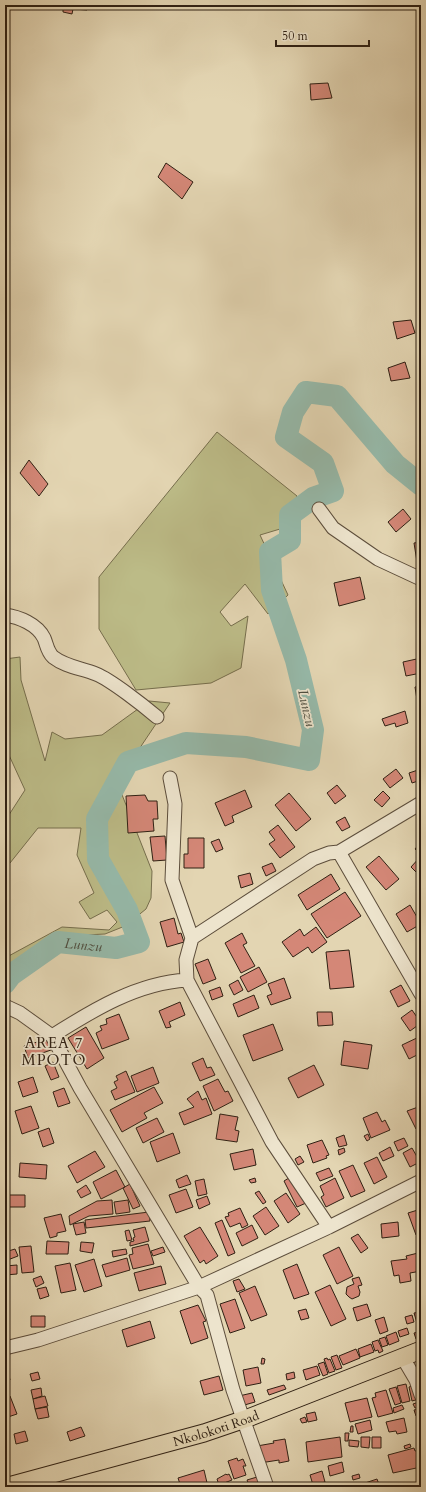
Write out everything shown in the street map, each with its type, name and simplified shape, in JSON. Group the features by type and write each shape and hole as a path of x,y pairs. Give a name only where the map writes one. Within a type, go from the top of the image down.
{"main road":[{"name":"Nkolokoti Road","path":"5,1487 204,1433 243,1420 421,1350"}],"street":[{"path":"319,509 333,528 378,559 421,579"},
{"path":"5,615 23,619 34,628 43,637 49,652 63,663 96,674 148,709 157,717"},
{"path":"170,778 175,804 172,880 192,938 186,960 187,980 274,1145 329,1227"},
{"path":"192,938 313,860 329,853 339,852 421,803"},
{"path":"339,852 421,994"},
{"path":"52,1036 91,1012 126,994 166,981 187,980"},
{"path":"5,1006 20,1013 52,1036 80,1088 199,1287 207,1295 233,1390 267,1487"},
{"path":"5,1348 38,1340 199,1287 329,1227 421,1181"},
{"path":"403,1358 416,1380 421,1395"}],"shaded area":[{"path":"217,432 297,496 290,526 260,535 288,595 268,614 245,584 220,612 231,626 248,616 241,668 211,683 136,690 99,629 99,577"},
{"path":"20,657 21,680 45,761 52,732 65,739 102,735 149,701 170,703 117,782 152,871 151,898 146,909 125,926 105,934 64,936 5,968 5,958 62,927 109,930 117,922 107,910 90,919 79,902 94,893 77,855 81,828 38,828 10,863 5,858 5,821 25,790 8,753 5,723 5,659"}],"building":[{"path":"63,5 87,5 87,10 73,9 72,14 63,12"},
{"path":"328,83 332,98 311,100 310,84"},
{"path":"166,163 193,182 182,199 158,177"},
{"path":"411,320 415,333 397,339 393,322"},
{"path":"405,362 410,378 391,381 388,368"},
{"path":"29,460 48,484 39,496 20,473"},
{"path":"403,509 411,519 396,532 388,522"},
{"path":"421,542 421,561 417,562 414,543"},
{"path":"360,577 365,599 339,606 334,583"},
{"path":"421,658 421,673 406,676 403,662"},
{"path":"421,686 421,705 418,706 415,687"},
{"path":"405,711 408,723 396,727 395,723 385,726 382,719"},
{"path":"396,769 403,778 390,788 383,779"},
{"path":"421,769 421,780 412,783 409,773"},
{"path":"337,785 346,796 335,804 327,793"},
{"path":"245,790 252,807 232,816 234,822 225,826 215,803"},
{"path":"383,791 390,798 382,807 374,800"},
{"path":"289,793 311,819 296,831 275,805"},
{"path":"145,795 148,801 157,801 158,819 153,819 154,831 128,833 126,796"},
{"path":"345,817 350,827 342,831 336,822"},
{"path":"278,825 295,847 280,858 269,844 275,840 269,832"},
{"path":"165,836 167,860 153,861 150,837"},
{"path":"188,838 204,838 204,868 184,868 184,854 188,854"},
{"path":"219,839 223,849 216,852 211,842"},
{"path":"421,842 421,854 415,849"},
{"path":"379,856 399,879 386,890 366,867"},
{"path":"421,856 421,877 411,867"},
{"path":"272,863 276,871 266,876 262,867"},
{"path":"250,873 253,884 241,888 238,876"},
{"path":"331,874 340,889 307,910 298,895"},
{"path":"345,892 361,916 327,938 311,914"},
{"path":"410,905 421,924 407,932 396,914"},
{"path":"174,918 178,934 181,933 184,942 167,947 160,922"},
{"path":"316,927 327,942 312,953 308,947 293,957 282,942 300,929 304,936"},
{"path":"242,933 247,943 243,945 255,966 241,973 225,943"},
{"path":"349,950 354,987 330,989 326,952"},
{"path":"208,959 216,979 203,984 195,964"},
{"path":"259,967 267,982 248,992 240,977"},
{"path":"284,978 291,998 271,1005 267,996 272,994 268,984"},
{"path":"238,980 243,990 234,995 229,985"},
{"path":"401,985 410,1001 398,1007 390,991"},
{"path":"220,987 223,996 212,1000 209,991"},
{"path":"254,995 259,1008 238,1017 233,1004"},
{"path":"180,1002 185,1015 169,1022 171,1027 166,1028 159,1011"},
{"path":"412,1010 421,1023 410,1031 401,1018"},
{"path":"317,1012 332,1012 333,1025 318,1026"},
{"path":"119,1014 129,1039 102,1049 96,1033 102,1030 100,1026 107,1024 106,1019"},
{"path":"273,1024 283,1050 253,1061 243,1035"},
{"path":"86,1027 104,1058 87,1069 68,1038"},
{"path":"421,1036 421,1053 409,1059 402,1045"},
{"path":"47,1039 51,1050 28,1058 24,1046"},
{"path":"344,1041 372,1045 368,1069 341,1065"},
{"path":"203,1058 207,1068 211,1067 215,1075 200,1081 192,1063"},
{"path":"53,1062 59,1077 51,1080 45,1066"},
{"path":"314,1065 324,1085 298,1098 288,1078"},
{"path":"153,1067 159,1083 137,1092 131,1076"},
{"path":"126,1071 135,1092 115,1100 111,1091 117,1088 114,1082 118,1080 116,1076"},
{"path":"33,1077 38,1092 23,1097 18,1082"},
{"path":"218,1079 225,1092 228,1091 233,1101 214,1111 203,1086"},
{"path":"154,1087 163,1103 144,1113 147,1118 122,1132 110,1110"},
{"path":"64,1088 70,1103 58,1107 53,1092"},
{"path":"421,1089 421,1102 420,1102 417,1091"},
{"path":"198,1091 202,1100 206,1098 212,1114 184,1125 179,1113 194,1107 187,1099"},
{"path":"31,1106 39,1128 22,1134 15,1111"},
{"path":"421,1106 421,1127 416,1129 407,1111"},
{"path":"377,1112 382,1122 385,1120 390,1130 371,1138 363,1118"},
{"path":"220,1114 238,1117 235,1130 239,1131 237,1142 216,1139"},
{"path":"157,1118 164,1132 143,1143 136,1128"},
{"path":"49,1128 54,1143 43,1147 38,1132"},
{"path":"173,1133 180,1153 157,1162 150,1142"},
{"path":"368,1134 370,1139 367,1141 364,1136"},
{"path":"344,1135 347,1145 339,1147 336,1138"},
{"path":"404,1138 408,1146 398,1151 394,1142"},
{"path":"322,1140 329,1155 326,1156 327,1158 313,1163 307,1145"},
{"path":"390,1147 394,1156 383,1161 379,1153"},
{"path":"344,1148 345,1152 339,1155 338,1150"},
{"path":"412,1148 420,1162 410,1167 403,1153"},
{"path":"253,1149 256,1165 234,1170 230,1154"},
{"path":"95,1151 105,1167 77,1183 68,1166"},
{"path":"300,1156 304,1162 298,1165 295,1159"},
{"path":"377,1157 387,1177 374,1184 364,1163"},
{"path":"20,1163 47,1165 46,1179 19,1177"},
{"path":"353,1165 365,1191 351,1197 339,1171"},
{"path":"329,1168 333,1176 320,1181 316,1173"},
{"path":"116,1170 125,1187 101,1199 93,1182"},
{"path":"187,1175 191,1184 179,1188 176,1180"},
{"path":"292,1176 306,1203 297,1207 284,1181"},
{"path":"255,1178 256,1182 251,1183 249,1180"},
{"path":"335,1178 344,1198 326,1207 321,1197 324,1195 320,1186"},
{"path":"204,1179 207,1194 198,1196 195,1181"},
{"path":"130,1184 140,1206 133,1209 123,1188"},
{"path":"86,1185 91,1193 81,1198 77,1191"},
{"path":"186,1189 193,1207 176,1213 169,1195"},
{"path":"259,1191 266,1202 263,1204 255,1193"},
{"path":"286,1193 300,1214 288,1223 274,1201"},
{"path":"5,1195 25,1195 25,1207 5,1207"},
{"path":"207,1196 210,1204 199,1209 196,1200"},
{"path":"112,1200 113,1214 89,1216 70,1225 69,1216 97,1201"},
{"path":"128,1200 130,1212 116,1214 114,1202"},
{"path":"266,1207 279,1226 265,1235 253,1216"},
{"path":"240,1208 248,1225 242,1228 240,1223 230,1227 225,1217 229,1216 228,1213"},
{"path":"421,1209 421,1234 416,1235 408,1213"},
{"path":"149,1212 150,1221 86,1228 85,1220"},
{"path":"61,1214 66,1231 57,1233 57,1236 50,1238 44,1218"},
{"path":"222,1220 235,1253 228,1256 215,1223"},
{"path":"84,1222 86,1233 76,1235 73,1224"},
{"path":"398,1222 399,1236 382,1238 381,1224"},
{"path":"252,1225 258,1238 242,1246 236,1233"},
{"path":"145,1227 149,1241 130,1246 130,1242 134,1241 133,1238 135,1237 133,1230"},
{"path":"200,1227 218,1256 206,1264 204,1260 200,1263 184,1236"},
{"path":"129,1230 132,1240 127,1241 125,1231"},
{"path":"358,1234 368,1248 361,1253 351,1238"},
{"path":"47,1241 69,1242 68,1254 46,1254"},
{"path":"81,1242 94,1243 92,1253 80,1251"},
{"path":"148,1244 154,1264 133,1269 129,1255 133,1254 132,1248"},
{"path":"31,1246 34,1272 22,1273 19,1247"},
{"path":"163,1247 165,1252 153,1256 151,1251"},
{"path":"339,1247 353,1276 337,1284 323,1255"},
{"path":"15,1249 18,1256 5,1261 5,1252"},
{"path":"126,1249 127,1254 113,1257 112,1251"},
{"path":"418,1253 421,1271 410,1273 411,1281 400,1283 399,1275 394,1276 391,1261 407,1259 406,1256"},
{"path":"127,1258 130,1270 106,1277 102,1265"},
{"path":"94,1259 102,1286 84,1292 75,1265"},
{"path":"70,1263 76,1290 61,1293 55,1266"},
{"path":"297,1264 309,1294 294,1299 283,1270"},
{"path":"17,1265 17,1274 5,1275 5,1266"},
{"path":"161,1266 166,1284 139,1291 134,1273"},
{"path":"41,1276 44,1283 36,1287 33,1279"},
{"path":"359,1277 362,1285 358,1286 360,1292 359,1296 352,1299 346,1294 347,1287 354,1284 352,1279"},
{"path":"239,1279 245,1289 237,1292 233,1281"},
{"path":"330,1285 346,1319 331,1326 315,1292"},
{"path":"255,1286 267,1315 251,1321 239,1293"},
{"path":"46,1287 49,1296 40,1299 37,1289"},
{"path":"235,1299 245,1328 230,1333 220,1304"},
{"path":"367,1304 371,1316 357,1321 353,1308"},
{"path":"198,1305 206,1321 203,1322 208,1338 191,1344 180,1311"},
{"path":"306,1309 309,1318 301,1320 298,1311"},
{"path":"421,1312 421,1322 417,1323 414,1313"},
{"path":"412,1315 414,1322 407,1324 405,1317"},
{"path":"31,1316 45,1316 45,1327 31,1327"},
{"path":"384,1317 388,1331 380,1334 375,1320"},
{"path":"150,1321 155,1338 127,1347 122,1330"},
{"path":"407,1328 409,1334 400,1337 398,1331"},
{"path":"396,1332 399,1341 389,1345 386,1336"},
{"path":"419,1332 421,1338 416,1339 414,1333"},
{"path":"385,1337 388,1345 382,1347 379,1339"},
{"path":"378,1340 383,1351 379,1353 378,1350 375,1351 372,1342"},
{"path":"371,1344 374,1352 360,1357 358,1349"},
{"path":"356,1349 360,1358 343,1365 339,1356"},
{"path":"337,1355 342,1368 336,1370 331,1357"},
{"path":"262,1358 265,1359 264,1364 261,1364"},
{"path":"327,1358 328,1360 330,1359 335,1371 329,1373 324,1359"},
{"path":"324,1362 328,1374 323,1376 318,1364"},
{"path":"6,1364 10,1380 5,1381 5,1365"},
{"path":"317,1366 320,1375 306,1380 303,1370"},
{"path":"258,1367 261,1383 246,1386 243,1370"},
{"path":"38,1372 40,1379 32,1381 30,1374"},
{"path":"294,1372 295,1378 287,1380 286,1374"},
{"path":"219,1376 223,1390 204,1395 200,1381"},
{"path":"406,1384 410,1401 402,1403 397,1386"},
{"path":"284,1385 286,1389 269,1395 267,1390"},
{"path":"415,1385 419,1399 412,1401 409,1387"},
{"path":"396,1387 401,1403 395,1405 389,1389"},
{"path":"41,1388 42,1396 33,1399 31,1390"},
{"path":"386,1390 393,1413 378,1417 372,1398 376,1397 375,1393"},
{"path":"252,1393 255,1402 241,1406 239,1396"},
{"path":"10,1396 17,1414 5,1418 5,1398"},
{"path":"45,1396 48,1406 35,1409 33,1399"},
{"path":"367,1398 372,1417 350,1422 345,1403"},
{"path":"419,1402 421,1406 415,1408 413,1404"},
{"path":"402,1405 404,1409 394,1413 393,1408"},
{"path":"47,1407 49,1417 38,1419 35,1409"},
{"path":"419,1409 421,1414 416,1416 414,1410"},
{"path":"315,1412 317,1420 308,1422 306,1414"},
{"path":"305,1417 307,1422 302,1423 300,1419"},
{"path":"404,1418 407,1432 397,1434 396,1431 389,1432 386,1422"},
{"path":"370,1420 372,1430 358,1434 355,1424"},
{"path":"351,1426 353,1426 353,1432 350,1432"},
{"path":"81,1427 85,1436 70,1441 67,1432"},
{"path":"25,1431 28,1441 16,1444 14,1434"},
{"path":"345,1433 349,1433 348,1441 345,1441"},
{"path":"340,1437 342,1457 308,1462 306,1442"},
{"path":"361,1437 370,1437 369,1448 361,1447"},
{"path":"372,1437 381,1437 381,1448 372,1448"},
{"path":"285,1439 289,1461 279,1463 279,1460 260,1463 257,1446 274,1443 273,1441"},
{"path":"349,1440 359,1441 358,1447 349,1446"},
{"path":"410,1444 411,1447 405,1449 404,1446"},
{"path":"414,1448 415,1451 421,1450 421,1467 393,1473 388,1455"},
{"path":"237,1458 238,1461 243,1459 246,1466 243,1466 246,1475 234,1479 228,1461"},
{"path":"342,1462 344,1472 330,1476 328,1466"},
{"path":"204,1470 208,1487 181,1487 178,1478"},
{"path":"322,1471 325,1482 313,1485 310,1475"},
{"path":"229,1474 232,1480 219,1485 217,1479"},
{"path":"359,1474 360,1478 353,1480 352,1476"},
{"path":"257,1477 260,1487 250,1487 247,1480"},
{"path":"377,1479 380,1487 363,1487 362,1484"}],"waterway":[{"name":"Lunzu","path":"5,983 11,975 58,942 116,948 139,942 127,910 98,859 97,819 128,762 186,743 246,747 309,760 313,730 296,660 272,590 270,552 290,540 290,515 313,498 333,491 323,463 286,437 293,412 306,392 337,396 395,464 421,485"}],"district":[{"name":"AREA 7 MPOTO","path":"54,1052"}]}
